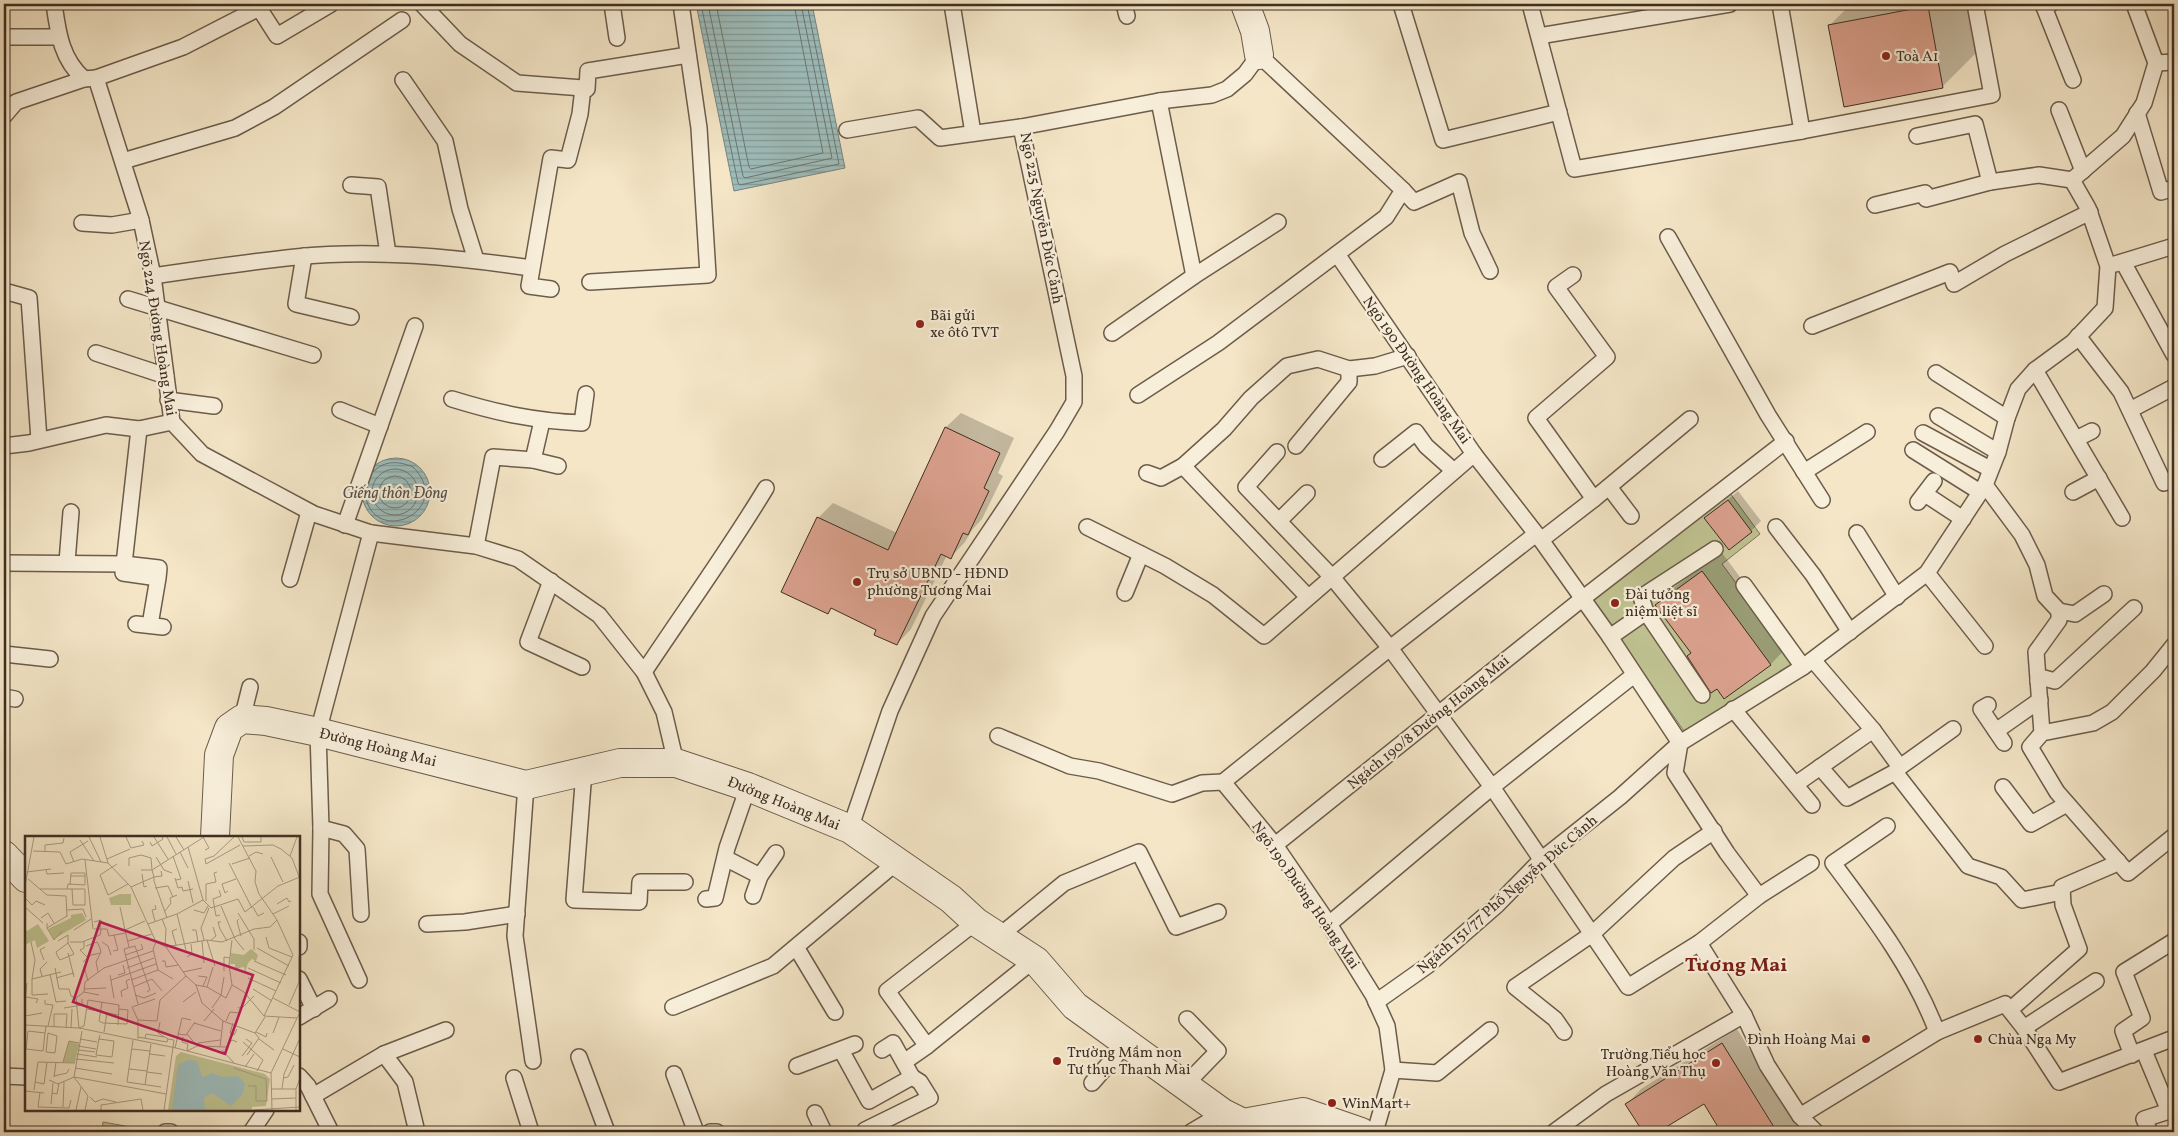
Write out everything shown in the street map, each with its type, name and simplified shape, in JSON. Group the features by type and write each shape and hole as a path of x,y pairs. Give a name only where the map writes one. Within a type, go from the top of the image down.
{"street":[{"path":"1245,4 1255,30 1259,55"},
{"path":"215,836 219,755 229,728 242,719"},
{"name":"Đường Hoàng Mai","path":"242,719 266,721 318,732 526,785 620,763 676,763 748,787 850,829 951,899 987,929 1034,960 1075,1006 1237,1123"},
{"path":"1237,1123 1303,1112 1361,1132"}],"lane":[{"name":"Ngõ 224 Đường Hoàng Mai","path":"54,4 58,37 64,54 90,78 123,161 141,220 157,308 172,422 202,454 310,512 371,533 476,546 518,559 551,581 599,615 644,672 664,712 676,763"},
{"path":"4,116 16,102 183,47 260,8 277,36 331,4"},
{"path":"422,4 460,44 517,84 587,89 588,71 688,55"},
{"path":"612,4 617,38"},
{"path":"590,282 708,275 699,128 681,4"},
{"path":"952,4 973,133"},
{"path":"1401,4 1443,140 1559,112"},
{"path":"1530,4 1574,169 1802,131 1992,95 1976,4"},
{"path":"1539,36 1691,7 1730,4"},
{"path":"1780,4 1802,131"},
{"path":"2051,4 2044,7 2073,80"},
{"path":"1875,205 1925,193 1926,199 1990,182 2039,175 2077,175 2124,136 2144,103 2156,63 2134,4"},
{"path":"123,161 235,128 274,107 402,20"},
{"path":"4,37 58,37"},
{"path":"1259,55 1414,202 1459,182 1472,233 1490,271"},
{"name":"Ngõ 225 Nguyễn Đức Cảnh","path":"850,829 890,711 933,616 956,578 1057,432 1074,402 1074,376 1022,126 1159,101 1212,95 1227,88 1244,74 1259,55"},
{"path":"2156,63 2174,62"},
{"path":"403,80 445,141 460,209 476,260"},
{"path":"551,289 529,286 531,268 551,158 568,160 580,114 582,88"},
{"path":"1159,101 1194,276"},
{"path":"2059,110 2077,175 2108,266 2174,246"},
{"path":"2138,113 2161,192 2174,188"},
{"path":"848,130 918,118 940,138 1022,126"},
{"path":"1917,136 1975,124 1990,182"},
{"path":"351,185 378,187 388,254"},
{"path":"1138,395 1218,343 1386,217 1403,190"},
{"path":"1812,326 1950,272 1954,284 2005,254 2090,212"},
{"path":"82,223 112,225 141,220"},
{"path":"1112,333 1194,276 1278,222"},
{"path":"1668,237 1768,415 1822,500"},
{"path":"152,276 304,256 388,254 476,260 531,268"},
{"name":"Ngõ 190 Đường Hoàng Mai","path":"1140,554 1213,595 1264,636 1474,454 1337,254"},
{"path":"304,256 296,304 351,317"},
{"path":"2123,262 2174,355"},
{"name":"Ngách 151/77 Phố Nguyễn Đức Cảnh","path":"1376,1002 1427,966 1496,904 1542,859 1620,797 1680,743 1808,664 1927,573 1982,489 1998,452 2007,418 2018,389 2035,370 2078,336 2105,308 2108,266"},
{"path":"1573,275 1556,286 1607,357 1536,418 1594,499"},
{"path":"4,291 30,298 39,440"},
{"path":"128,299 312,354"},
{"path":"345,525 415,326"},
{"path":"2078,336 2121,392 2164,483 2173,479 2174,482"},
{"path":"96,353 166,376"},
{"path":"1148,474 1161,478 1183,466 1224,429 1251,398 1288,366 1318,359 1349,369 1375,366 1408,356"},
{"path":"1296,446 1349,382 1349,369"},
{"path":"2035,370 2122,518"},
{"path":"1936,374 2007,418"},
{"path":"2130,410 2174,387"},
{"path":"452,399 497,413 542,421 582,423 586,394"},
{"path":"168,400 214,406"},
{"path":"340,410 380,426"},
{"path":"1938,416 1998,452"},
{"path":"998,736 1070,766 1099,771 1172,794 1202,783 1224,782 1390,648 1538,537 1594,499 1690,419"},
{"path":"533,460 542,421"},
{"path":"4,446 106,425 139,429 172,422"},
{"path":"139,429 123,573 158,578 150,625"},
{"path":"2076,439 2092,431"},
{"path":"1382,459 1416,432 1426,446 1454,471"},
{"path":"1804,472 1867,432"},
{"path":"1923,433 1990,469"},
{"name":"Ngách 190/8 Đường Hoàng Mai","path":"1275,845 1582,599 1786,441"},
{"path":"1913,450 1982,489 2022,536 2037,565 2045,596 2059,611 2075,614 2104,594"},
{"path":"1278,452 1246,486 1332,577 1390,648 1492,787 1628,987 1699,943 1759,896 1811,862"},
{"path":"1474,454 1538,537 1610,637 1680,743 1675,773 1759,896"},
{"path":"476,546 493,457 533,460 558,466"},
{"path":"1183,466 1308,598"},
{"path":"2073,492 2098,478"},
{"path":"1934,481 1922,498 1963,519"},
{"path":"1609,487 1631,516"},
{"path":"644,672 690,602 732,546 766,488"},
{"path":"1279,521 1307,493"},
{"path":"67,562 71,512"},
{"path":"290,580 310,512"},
{"path":"1087,527 1140,554 1125,593"},
{"path":"1776,527 1813,575 1850,632"},
{"path":"359,980 320,894 321,828 318,732 371,533"},
{"path":"1857,533 1897,597"},
{"path":"1702,695 1646,612 1641,597 1715,549"},
{"path":"4,563 67,562 124,564"},
{"path":"1927,573 1985,646"},
{"path":"551,581 528,642 582,667"},
{"path":"1744,585 1808,664 1872,730 1897,770 1968,866 2002,877 2022,900 2062,892"},
{"path":"2038,681 2044,678 2055,680 2134,608"},
{"path":"2042,733 2036,652 2059,620 2059,611"},
{"path":"1610,637 1646,612"},
{"path":"2174,645 2153,671 2112,712 2093,723 2042,733 2030,747 2056,792 2128,873 2174,836"},
{"path":"4,654 50,659"},
{"path":"1329,924 1492,787 1634,675"},
{"path":"242,719 250,687"},
{"path":"1988,705 1981,709 2000,737 2040,700"},
{"path":"1733,709 1812,804"},
{"path":"1820,768 1847,798 1897,770 1953,729"},
{"path":"1796,784 1872,730"},
{"path":"584,771 574,900 639,902 640,882 685,882"},
{"name":"Ngõ 190 Đường Hoàng Mai","path":"1224,782 1275,845 1329,924 1376,1002 1387,1026 1392,1070 1375,1132"},
{"path":"526,785 516,936 533,1061"},
{"path":"706,899 715,898 725,858 748,787"},
{"path":"2003,787 2031,824 2067,804"},
{"path":"1887,826 1832,863 1886,936 1912,977 1938,1032"},
{"path":"321,828 344,834 357,849 361,914"},
{"path":"1564,1032 1555,1019 1516,987 1592,934 1674,858 1714,831"},
{"path":"927,1046 886,992 1064,883 1139,852 1176,927 1218,912"},
{"path":"753,896 760,876 776,853"},
{"path":"725,858 760,876"},
{"path":"2011,1008 2079,950 2063,905 2062,887 2113,865 2118,861"},
{"path":"672,1007 773,966 897,862"},
{"path":"427,924 464,922 517,914"},
{"path":"2150,1132 2144,1119 2172,1110 2123,1031 2142,1018 2124,972 2174,940"},
{"path":"1699,943 1744,1015 1767,1065 1800,1116 1816,1132"},
{"path":"796,947 835,1012"},
{"path":"904,1062 927,1046 1034,960"},
{"path":"300,981 314,1008"},
{"path":"2024,1028 2096,981"},
{"path":"300,1016 329,999"},
{"path":"1800,1116 1938,1032 2005,1004 2011,1008 2059,1082 2174,1038"},
{"path":"1554,1132 1606,1094 1744,1015"},
{"path":"1184,1086 1218,1051 1187,1020"},
{"path":"313,1096 384,1054 446,1030"},
{"path":"1392,1070 1437,1072 1490,1030"},
{"path":"866,1132 865,1130 930,1098 920,1082 912,1077 892,1043 882,1050"},
{"path":"797,1066 855,1044"},
{"path":"1092,1083 1126,1044"},
{"path":"841,1050 869,1101 912,1077"},
{"path":"384,1054 404,1082 417,1132"},
{"path":"579,1057 607,1132"},
{"path":"674,1074 696,1132"},
{"path":"4,1076 25,1077"},
{"path":"300,1078 313,1096 331,1132"},
{"path":"514,1078 531,1132"},
{"path":"251,1132 265,1111"},
{"path":"815,1113 824,1132"},
{"path":"1191,1132 1237,1123"},
{"path":"165,1132 171,1132"},
{"path":"710,1132 716,1132"}],"green space":[{"path":"1730,493 1760,534 1722,564 1797,666 1684,731 1590,597"},
{"path":"103,1122 136,1128 136,1132 102,1132"}],"water":[{"path":"696,4 812,4 845,168 734,191"},
{"name":"Giếng thôn Đông","path":"389,458 403,458 415,463 425,473 430,485 430,499 425,511 415,521 403,526 389,526 377,521 367,511 362,499 362,485 367,473 377,463"}],"building":[{"name":"Toà A1","path":"1928,6 1943,88 1844,107 1828,25"},
{"path":"945,427 1000,453 984,488 989,491 968,535 963,533 951,559 941,554 897,645 874,635 876,630 831,608 828,614 781,592 817,517 888,550"},
{"path":"1728,500 1752,532 1729,550 1704,518"},
{"path":"1702,571 1771,665 1724,699 1717,689 1711,693 1687,656 1691,653 1655,605"},
{"name":"Trường Tiểu học Hoàng Văn Thụ","path":"1722,1043 1777,1132 1721,1132 1704,1104 1658,1132 1643,1132 1625,1104"}],"place":[{"name":"Toà A1","path":"1886,56"},
{"name":"Bãi gửi xe ôtô TVT","path":"920,324"},
{"name":"Trụ sở UBND - HĐND phường Tương Mai","path":"857,582"},
{"name":"Đài tưởng niệm liệt sĩ","path":"1615,603"},
{"name":"Đình Hoàng Mai","path":"1866,1039"},
{"name":"Chùa Nga My","path":"1978,1039"},
{"name":"Trường Mầm non Tư thục Thanh Mai","path":"1057,1061"},
{"name":"Trường Tiểu học Hoàng Văn Thụ","path":"1716,1063"},
{"name":"WinMart+","path":"1332,1103"}],"district":[{"name":"Tương Mai","path":"1736,964"}]}
